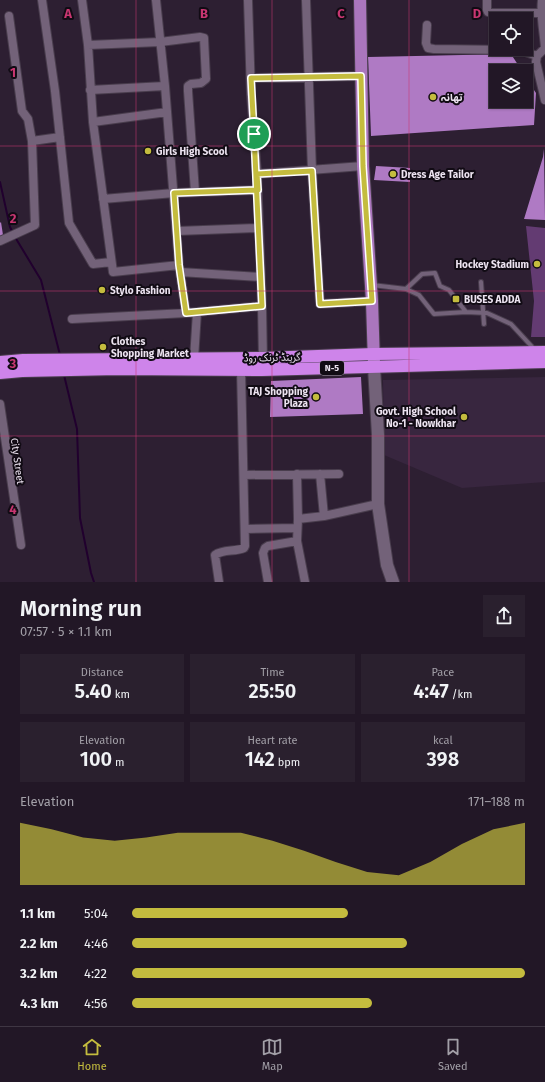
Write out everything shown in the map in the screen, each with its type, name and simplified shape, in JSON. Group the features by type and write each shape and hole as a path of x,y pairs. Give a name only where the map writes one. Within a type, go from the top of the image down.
{"highway":[{"name":"گرینڈ ٹرنک روڈ","path":"119,364 241,370 262,364 373,354 541,352"},
{"name":"گرینڈ ٹرنک روڈ","path":"0,362 22,366 119,364 194,359 262,364 374,367 545,362"},
{"name":"گرینڈ ٹرنک روڈ","path":"0,373 22,366"}],"main road":[{"path":"360,0 363,166 372,301 374,367"}],"street":[{"path":"42,0 55,91 70,223 93,264 111,262"},
{"path":"82,0 88,45 93,122 113,272 180,269 261,277"},
{"path":"156,0 165,86 180,269 186,313"},
{"path":"248,0 258,190 262,306 262,364"},
{"path":"306,0 312,171 320,304 372,301"},
{"path":"487,0 487,10 492,14 541,13"},
{"path":"542,0 541,13 545,48 536,56 536,62 545,100"},
{"path":"2,240 35,225 32,141 28,119 22,112 9,16"},
{"path":"427,25 426,43 428,48 520,50 536,56"},
{"path":"88,45 160,42 200,37 204,38 206,79 201,83 191,84 188,86 195,192"},
{"path":"251,78 361,76"},
{"path":"90,90 165,86"},
{"path":"93,122 166,112"},
{"path":"32,141 60,137"},
{"path":"257,174 363,166"},
{"path":"104,198 174,193 258,190"},
{"path":"177,231 259,228"},
{"path":"72,319 186,313 262,306"},
{"path":"194,359 197,312"},
{"path":"374,367 378,435 378,504 387,565 393,582"},
{"path":"219,582 215,555 218,552 244,548 245,546 241,370"},
{"name":"City Street","path":"0,404 21,545"},
{"path":"297,474 297,541 305,582"},
{"path":"320,474 324,516"},
{"path":"244,475 339,474"},
{"path":"298,519 324,516 378,504"},
{"path":"245,529 297,528"},
{"path":"268,582 263,553 265,548 268,546 297,541"}],"lane":[{"path":"406,290 422,274 435,272 440,286 448,290 466,312"},
{"path":"481,282 484,324"},
{"path":"371,285 406,290 419,295 434,314 466,312 484,313 512,324 541,352"}],"shaded area":[{"name":"Hockey Stadium","path":"526,226 545,228 545,337 531,337 534,301"},
{"name":"Govt. High School No-1 - Nowkhar","path":"545,377 545,482 462,488 384,455 383,380"}],"building":[{"name":"تھانہ","path":"489,54 489,56 512,56 517,64 489,64 489,108 533,108 533,88 536,93 534,125 371,136 368,57"},
{"path":"544,149 545,220 524,219 543,157"},
{"name":"Dress Age Tailor","path":"376,166 410,168 410,182 374,180"},
{"path":"1,222 3,235 0,236 0,223"},
{"name":"TAJ Shopping Plaza","path":"361,377 363,414 270,417 271,381"}],"waterway":[{"path":"0,182 10,227 13,233"},
{"path":"15,237 41,280 60,355"},
{"path":"64,375 77,429 80,518 94,582"}],"place":[{"name":"تھانہ","path":"433,97"},
{"name":"Girls High Scool","path":"148,151"},
{"name":"Dress Age Tailor","path":"393,174"},
{"name":"Hockey Stadium","path":"537,264"},
{"name":"Stylo Fashion","path":"102,290"},
{"name":"BUSES ADDA","path":"456,299"},
{"name":"Clothes Shopping Market","path":"103,347"},
{"name":"TAJ Shopping Plaza","path":"316,397"},
{"name":"Govt. High School No-1 - Nowkhar","path":"464,417"}],"route":[{"path":"254,134 251,78 361,76 363,166 372,301 320,304 312,171 257,174 258,190 174,193 179,265 186,313 262,306 257,174 254,134"}]}
